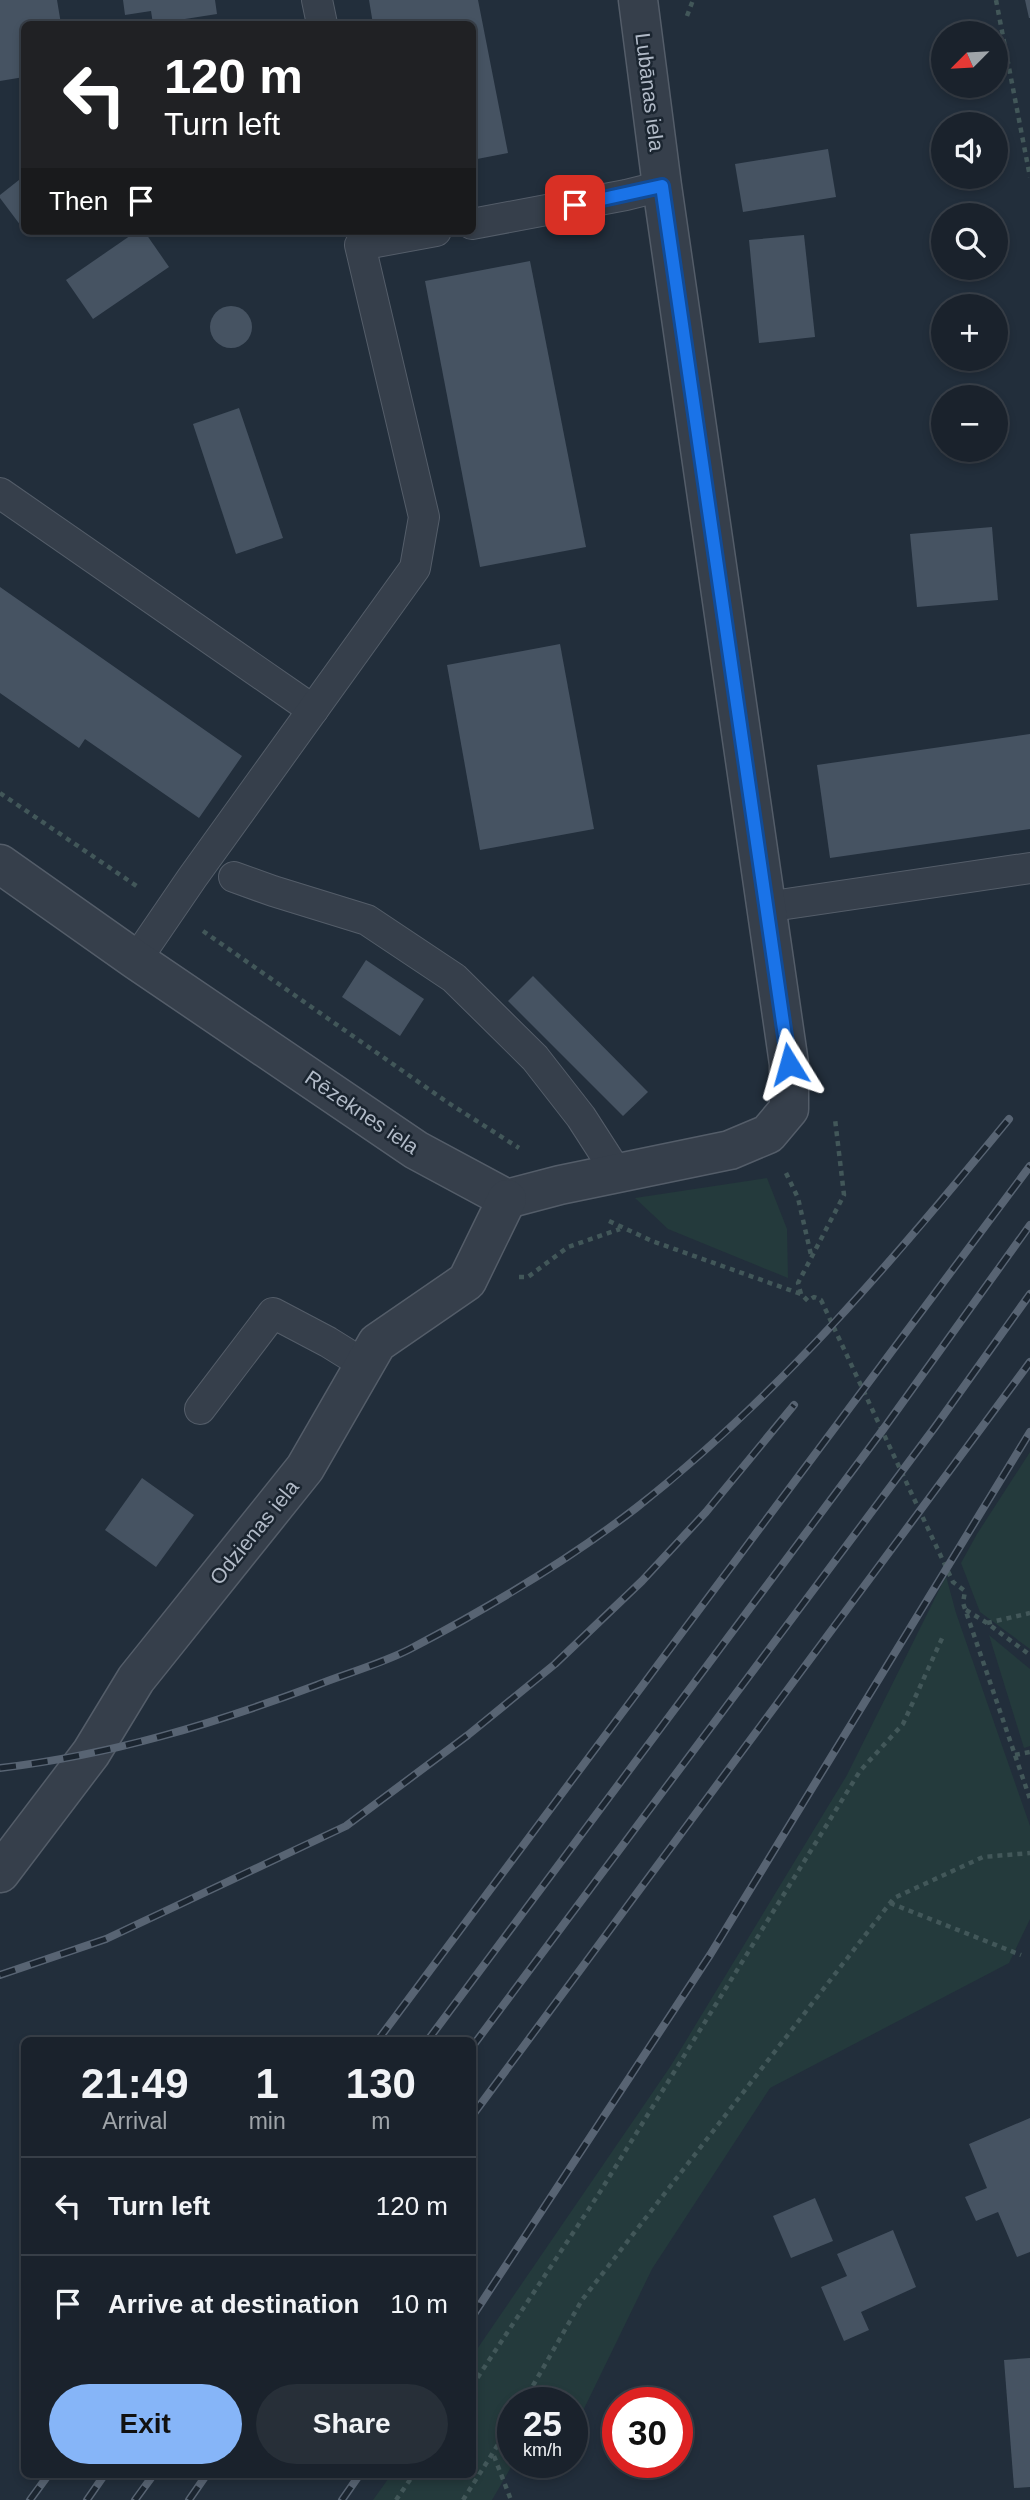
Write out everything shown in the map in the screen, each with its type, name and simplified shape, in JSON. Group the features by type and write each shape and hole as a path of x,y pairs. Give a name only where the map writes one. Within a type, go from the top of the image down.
{"street":[{"name":"Lubānas iela","path":"638,0 662,186 789,1075 789,1109 768,1134"},
{"name":"Rēzeknes iela","path":"0,864 416,1150 507,1199"},
{"path":"507,1199 560,1185 730,1150 768,1134"},
{"name":"Odzienas iela","path":"0,1873 91,1753 136,1679 305,1468 377,1343 467,1281 507,1199"}],"lane":[{"path":"317,0 321,21"},
{"path":"476,223 662,186"},
{"path":"136,960 415,568 424,517 359,238 392,235"},
{"path":"0,493 313,710"},
{"path":"766,907 1030,868"},
{"path":"234,877 367,920 454,978 535,1058 581,1117 617,1173"},
{"path":"200,1409 273,1313 365,1365"}],"path":[{"path":"996,0 1030,177"},
{"path":"0,793 172,909 447,1102 525,1152"},
{"path":"768,1134 798,1198 811,1256 798,1283 801,1294"},
{"path":"560,1185 589,1209 621,1228 801,1294 808,1301 814,1297 821,1300 953,1582 965,1591 965,1610 1030,1799"},
{"path":"484,1248 507,1277 528,1277 568,1247 621,1228"},
{"path":"965,1610 1030,1655"},
{"path":"987,1623 1030,1612"},
{"path":"476,2380 600,2192 860,1771 903,1724 944,1634"},
{"path":"1015,1755 1030,1752"},
{"path":"532,2387 582,2300 894,1898 984,1857 1030,1853"},
{"path":"890,1903 1021,1955"},
{"path":"463,2500 497,2448"},
{"path":"493,2455 511,2500"},
{"path":"396,2500 411,2478"}],"green space":[{"path":"767,1178 787,1229 788,1278 668,1229 635,1198"},
{"path":"1030,1452 1030,1649 980,1612 961,1563"},
{"path":"946,1576 956,1613 1030,1826 1030,1919 1009,1963 770,2088 652,2269 588,2401 588,2387 497,2387 497,2478 505,2478 492,2500 373,2500 389,2478 476,2478 476,2351 670,2067 847,1775"},
{"path":"989,1635 1030,1669 1030,1746 1024,1748"}],"building":[{"path":"0,0 57,0 60,21 21,21 21,78 0,81"},
{"path":"123,0 215,0 217,14 172,21 153,21 151,11 125,15"},
{"path":"369,0 478,0 508,153 476,159 476,21 372,21"},
{"path":"1025,0 1030,0 1030,18 1029,18"},
{"path":"828,149 836,197 743,212 735,164"},
{"path":"21,178 21,226 0,198 0,195"},
{"path":"131,235 147,235 169,267 93,319 66,280"},
{"path":"804,235 815,337 759,343 749,240"},
{"path":"530,261 586,547 480,567 425,281"},
{"path":"231,306 246,312 252,327 246,342 231,348 216,342 210,327 216,312"},
{"path":"239,408 283,538 236,554 193,424"},
{"path":"992,527 998,600 917,607 910,534"},
{"path":"0,587 242,756 199,818 85,739 79,748 0,693"},
{"path":"560,644 594,829 480,850 447,665"},
{"path":"1030,734 1030,829 830,858 817,765"},
{"path":"366,960 424,999 400,1036 342,997"},
{"path":"533,976 648,1092 623,1116 508,1001"},
{"path":"142,1478 194,1515 156,1567 105,1530"},
{"path":"1030,2118 1030,2252 1017,2257 998,2212 976,2221 965,2197 987,2188 969,2144"},
{"path":"815,2198 833,2241 791,2258 773,2216"},
{"path":"893,2230 916,2287 861,2312 869,2330 844,2341 821,2287 847,2276 837,2254"},
{"path":"1030,2358 1030,2487 1014,2488 1004,2360"}],"railway":[{"path":"0,1768 82,1755 161,1736 239,1713 376,1664 439,1633 554,1566 636,1508 688,1465 787,1373 879,1273 1009,1119"},
{"path":"380,2037 1030,1166"},
{"path":"430,2037 882,1431 1030,1225"},
{"path":"476,2042 935,1427 1030,1294"},
{"path":"476,2111 1030,1362"},
{"path":"0,1975 106,1939 346,1826 468,1735 555,1664 642,1581 706,1512 794,1405"},
{"path":"476,2311 710,1955 1030,1432"},
{"path":"30,2500 46,2478"},
{"path":"87,2500 102,2478"},
{"path":"135,2500 151,2478"},
{"path":"189,2500 204,2478"},
{"path":"342,2500 357,2478"}],"route":[{"path":"575,205 662,186 789,1064"}]}
